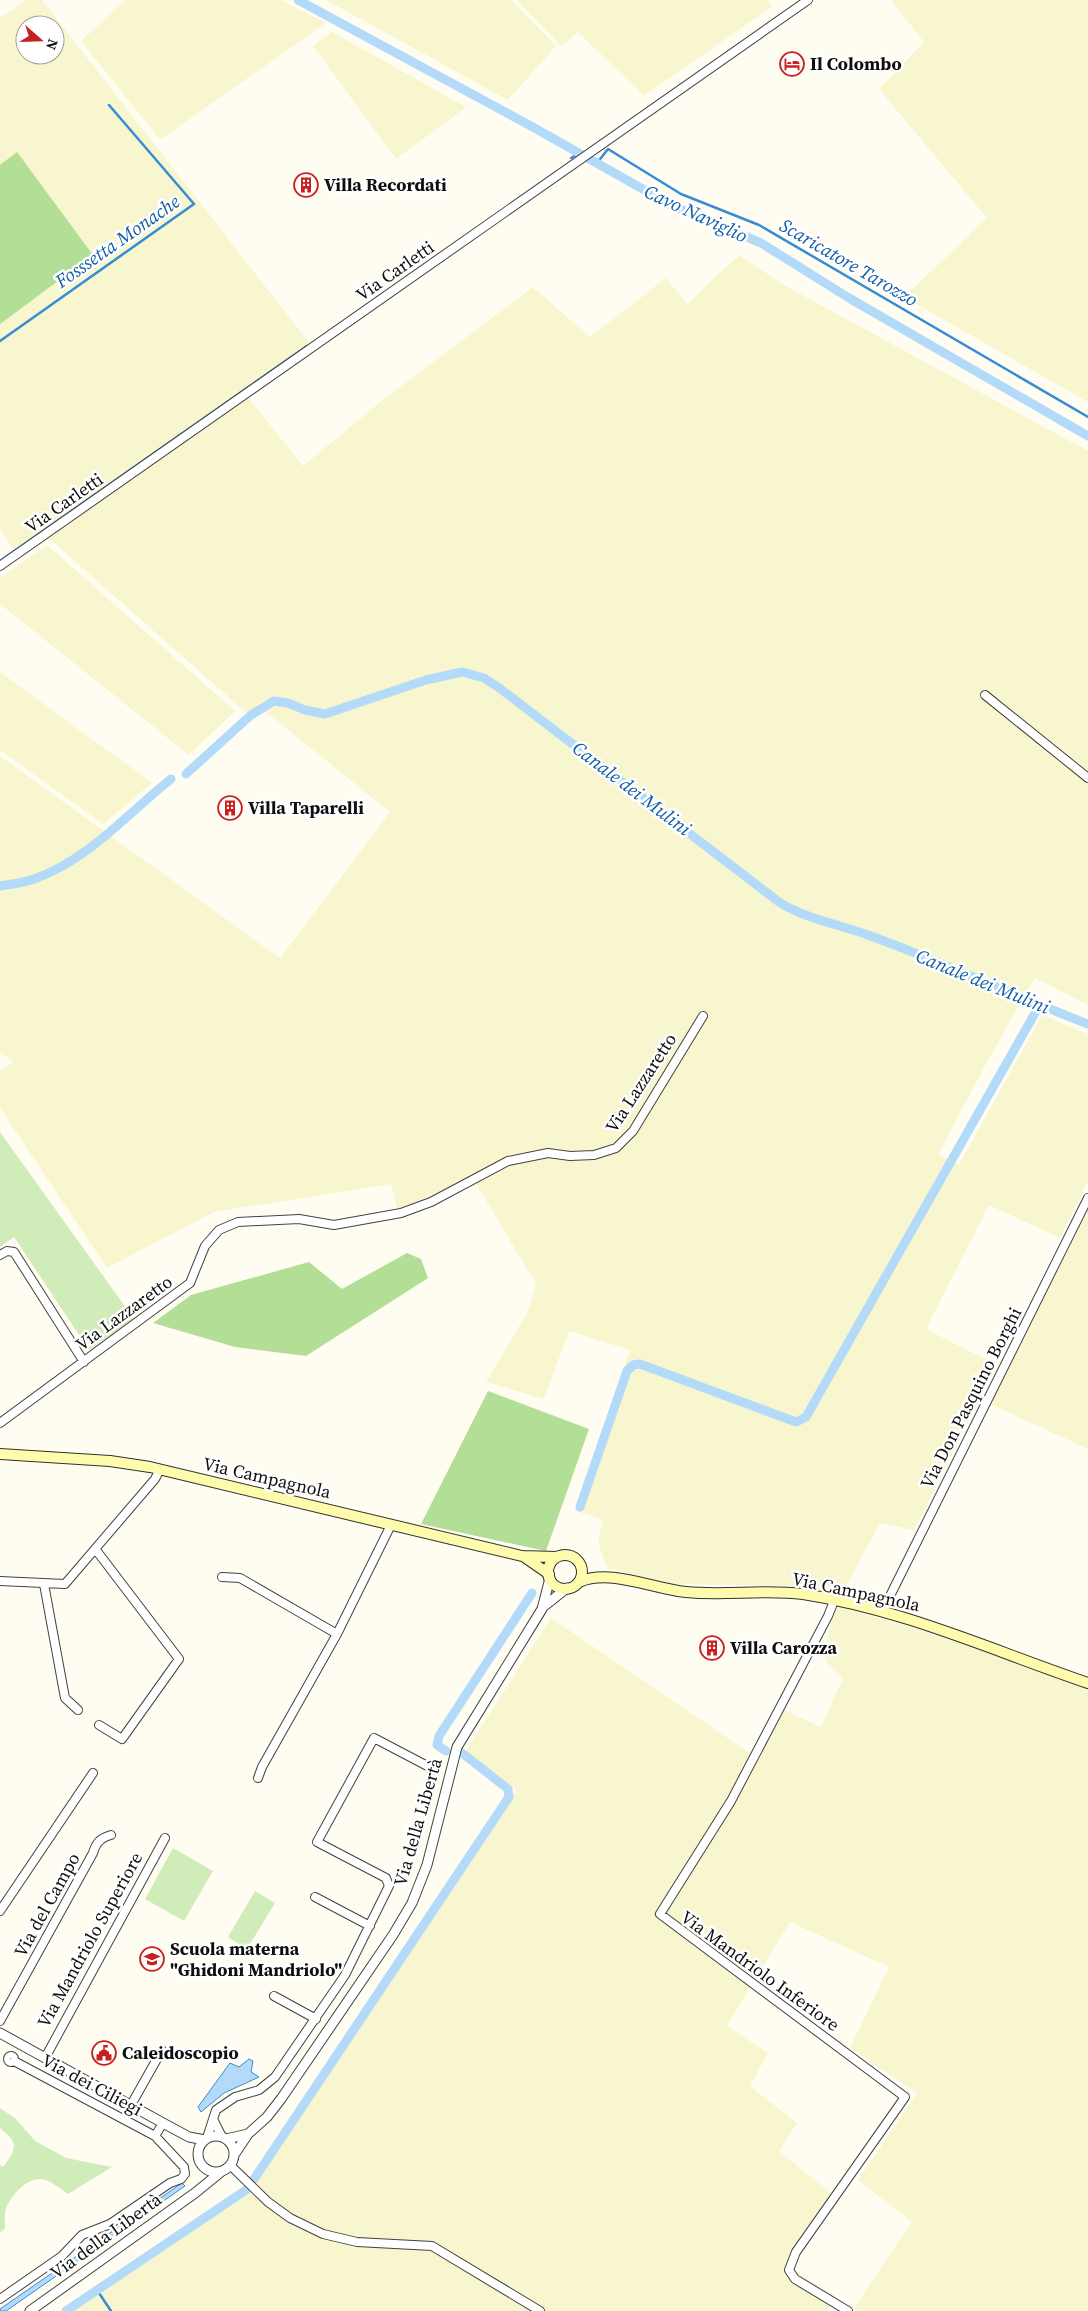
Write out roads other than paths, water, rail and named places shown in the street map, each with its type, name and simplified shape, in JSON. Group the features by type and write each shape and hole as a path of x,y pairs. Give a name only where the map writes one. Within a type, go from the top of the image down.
{"main road":[{"name":"Via Campagnola","path":"0,1454 110,1460 160,1469 522,1556 572,1556 580,1564 608,1577"},
{"name":"Via Campagnola","path":"522,1556 549,1576 556,1586 567,1588 592,1577 608,1577 686,1592 790,1593 834,1601 882,1612 947,1631 1088,1683"},
{"path":"549,1576 550,1564 557,1557"},
{"path":"578,1582 582,1573 580,1564"}],"street":[{"name":"Via Carletti","path":"0,566 808,0"},
{"path":"986,695 1088,778"},
{"name":"Via Lazzaretto","path":"0,1423 190,1283 204,1246 219,1230 238,1222 299,1219 334,1225 402,1213 431,1202 508,1161 548,1153 570,1156 594,1155 616,1148 633,1130 703,1016"},
{"name":"Via Don Pasquino Borghi","path":"882,1612 1088,1198"},
{"path":"0,1255 7,1251 14,1252 84,1362"},
{"path":"0,1581 65,1584 155,1479 160,1469"},
{"path":"258,1778 262,1767 337,1634 391,1525"},
{"path":"96,1550 179,1659 122,1739 99,1725"},
{"name":"Via della Libertà","path":"542,1609 549,1576"},
{"path":"222,1577 240,1578 337,1634"},
{"path":"44,1584 65,1698 78,1710"},
{"name":"Via della Libertà","path":"234,2155 248,2134 278,2104 403,1919 426,1870 457,1747 542,1609 567,1588"},
{"name":"Via Mandriolo Inferiore","path":"834,1601 828,1616 731,1800 660,1914 905,2097 796,2252 789,2270 795,2279 848,2311"},
{"path":"198,2152 206,2139 216,2110 235,2097 259,2090 275,2077 345,1975 389,1886 386,1878 317,1842 374,1738 435,1770"},
{"path":"0,1912 93,1773"},
{"name":"Via del Campo","path":"0,2021 93,1853 96,1844 102,1838 111,1835"},
{"name":"Via Mandriolo Superiore","path":"45,2058 164,1838"},
{"path":"315,1897 370,1926"},
{"path":"274,1996 316,2019"},
{"path":"0,2033 189,2137 206,2139 224,2138"},
{"name":"Via dei Ciliegi","path":"12,2058 21,2045"},
{"path":"130,2105 162,2050"},
{"name":"Via dei Ciliegi","path":"0,2053 155,2136 184,2167 185,2174 181,2179 170,2183 110,2224 82,2235 62,2256 0,2299"},
{"path":"189,2137 198,2152 200,2163 204,2167 212,2171 222,2171 230,2165 234,2155 232,2146 224,2138 213,2119"},
{"name":"Via dei Ciliegi","path":"155,2136 163,2124"},
{"name":"Via della Libertà","path":"224,2138 248,2134"},
{"path":"230,2165 268,2202 290,2218 323,2234 357,2242 432,2246 540,2311"},
{"path":"201,2187 204,2167"},
{"name":"Via della Libertà","path":"30,2311 196,2194 201,2187 222,2171"}],"water":[{"path":"249,2059 253,2061 251,2072 259,2077 224,2093 201,2112 198,2107 230,2063 239,2067"},
{"path":"182,2183 185,2186 6,2311 0,2311 0,2309"}],"waterway":[{"name":"Cavo Naviglio","path":"298,0 531,126 671,205 761,243 849,298 1088,436"},
{"name":"Fosssetta Monache","path":"0,341 194,204 109,105"},
{"name":"Scaricatore Tarozzo","path":"597,163 608,149 681,194 759,225 1088,417"},
{"path":"571,158 578,154"},
{"path":"0,561 307,346"},
{"name":"Canale dei Mulini","path":"186,774 251,715 274,701 288,703 305,710 325,714 426,680 462,672 484,678 789,908 896,945 1088,1024"},
{"name":"Canale dei Mulini","path":"0,886 34,879 54,871 72,860 106,835 171,779"},
{"path":"580,1507 627,1371 633,1365 640,1364 796,1422 806,1417 1039,1006"},
{"path":"446,1751 437,1745 439,1736 532,1593"},
{"path":"254,2179 509,1797 508,1789 462,1753"},
{"path":"66,2311 246,2190"},
{"path":"97,2290 111,2311"}],"place":[{"name":"Il Colombo","path":"792,64"},
{"name":"Villa Recordati","path":"306,185"},
{"name":"Villa Taparelli","path":"230,808"},
{"name":"Villa Carozza","path":"712,1648"},
{"name":"Scuola materna \"Ghidoni Mandriolo\"","path":"152,1959"},
{"name":"Caleidoscopio","path":"104,2053"}]}
